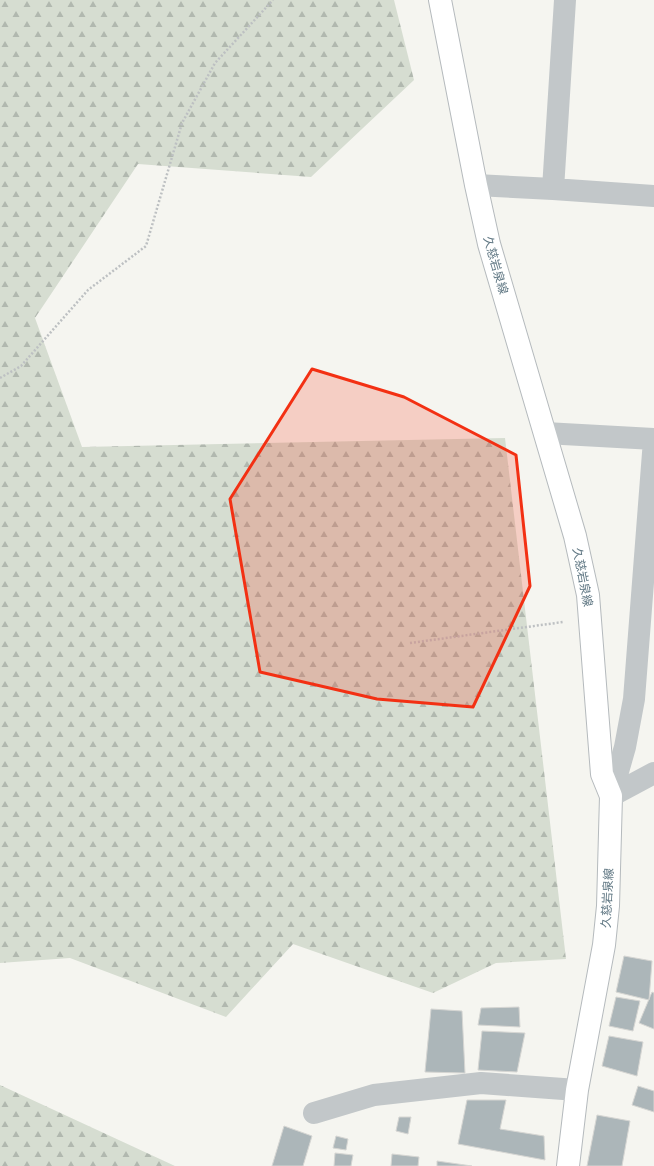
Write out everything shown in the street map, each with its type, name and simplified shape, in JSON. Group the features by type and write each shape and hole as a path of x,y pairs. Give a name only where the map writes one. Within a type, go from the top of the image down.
{"main road":[{"name":"久慈岩泉線","path":"440,0 489,244 545,433 574,536 588,594 602,774 610,796 608,906 604,945 577,1090 568,1166"}],"street":[{"path":"553,188 566,0"},
{"path":"476,185 553,188 654,196"},
{"path":"545,433 654,439 634,699 625,747 610,796"},
{"path":"610,796 654,773"},
{"path":"314,1113 374,1095 481,1083 577,1090"}],"path":[{"path":"0,378 21,366 88,290 146,246 182,123 215,63 273,0"},
{"path":"410,643 563,622"}],"highlighted area":[{"path":"312,369 404,397 516,455 530,586 473,707 377,699 260,672 230,499"}],"green space":[{"path":"0,0 394,0 414,80 311,177 138,164 35,318 82,447 505,438 566,959 496,963 433,993 293,944 226,1017 70,958 0,963"},
{"path":"0,1085 175,1166 0,1166"}],"building":[{"path":"624,956 652,961 649,1000 616,992"},
{"path":"652,992 654,993 654,1029 639,1023"},
{"path":"616,997 640,1001 633,1031 609,1026"},
{"path":"519,1007 520,1027 478,1025 481,1008"},
{"path":"431,1009 462,1011 465,1073 425,1072"},
{"path":"482,1031 525,1033 517,1072 478,1070"},
{"path":"609,1036 643,1042 637,1076 602,1066"},
{"path":"638,1086 654,1091 654,1112 632,1105"},
{"path":"467,1100 506,1100 500,1129 544,1136 545,1160 458,1144"},
{"path":"597,1115 630,1121 622,1166 587,1166"},
{"path":"399,1117 411,1117 408,1134 396,1131"},
{"path":"284,1126 312,1136 303,1166 272,1166"},
{"path":"336,1136 348,1139 346,1150 333,1148"},
{"path":"335,1153 353,1155 351,1166 334,1166"},
{"path":"392,1154 419,1157 418,1166 391,1166"},
{"path":"437,1161 472,1166 437,1166"}]}
